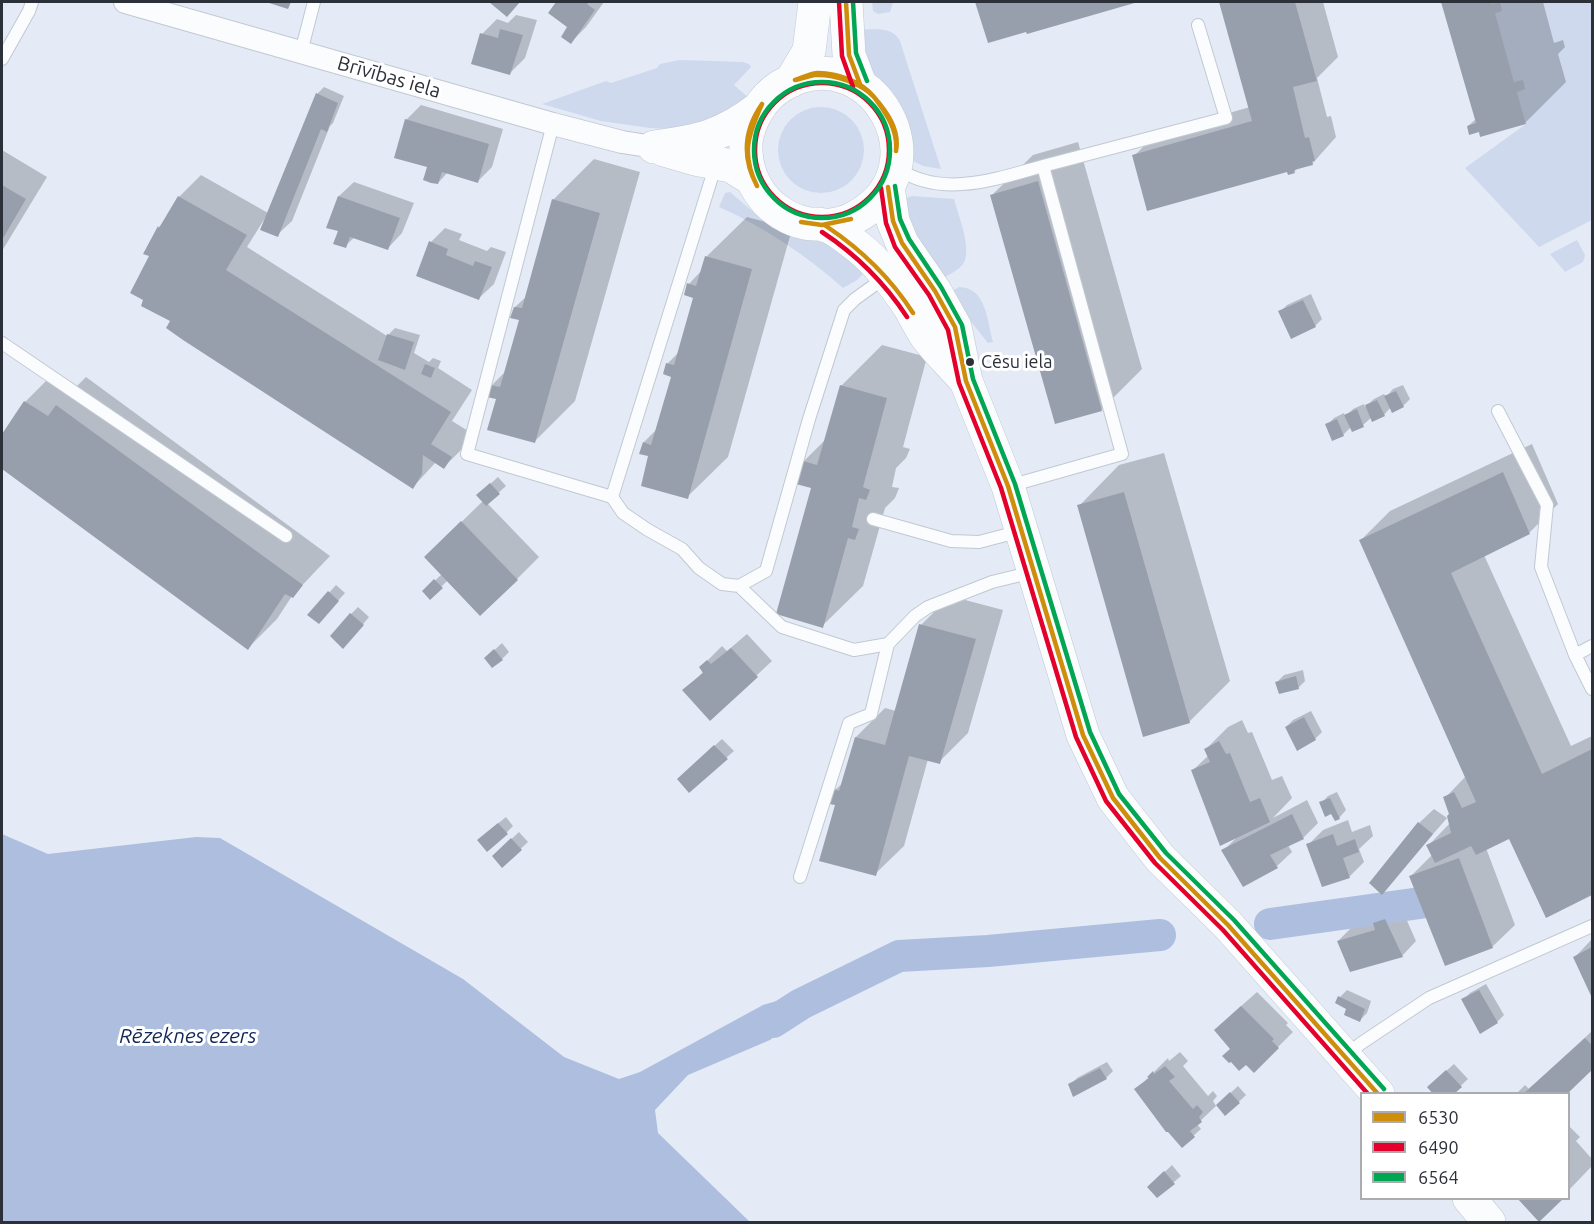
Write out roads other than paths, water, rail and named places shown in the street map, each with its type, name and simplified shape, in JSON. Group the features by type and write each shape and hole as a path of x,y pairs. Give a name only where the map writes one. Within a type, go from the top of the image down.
{"main road":[{"path":"791,81 808,51 815,2"},
{"path":"846,2 849,55 860,84"},
{"path":"892,177 872,207 851,220 826,226 803,223 782,214 764,199 752,179 747,161 746,142 751,124 768,97 791,81 819,74 840,77 860,84 877,97 889,114 896,134 898,150 892,177 892,222 902,243 935,291 955,327 966,381 1008,486 1083,735 1113,798 1160,858 1228,925 1376,1092"},
{"path":"654,147 694,142 721,133 759,108"},
{"path":"654,147 695,159 731,166 752,179"},
{"path":"826,226 857,246 887,276 926,336 966,381"},
{"path":"1470,1200 1489,1222"}],"street":[{"name":"Brīvības iela","path":"125,2 553,124 622,142 654,147"}],"lane":[{"path":"2,59 32,2"},
{"path":"301,52 314,2"},
{"path":"892,177 909,177 956,185 982,182 1226,118 1198,25"},
{"path":"553,124 467,454 612,497 623,513 682,549 699,568 722,584 739,586 766,571 809,419 844,310 855,299 887,276"},
{"path":"612,497 717,162"},
{"path":"1008,486 1122,453 1044,166"},
{"path":"2,343 286,536"},
{"path":"1498,411 1547,505 1541,567 1575,655 1593,689"},
{"path":"873,519 951,541 979,542 1022,531"},
{"path":"800,877 849,723 870,714 888,644 915,616 928,607 992,582 1034,572"},
{"path":"739,586 782,627 854,650 888,644"},
{"path":"1575,655 1593,646"},
{"path":"1346,1056 1360,1044 1429,998 1593,926"}],"water":[{"name":"Rēzeknes ezers","path":"2,834 48,854 196,837 220,838 463,979 564,1057 619,1079 640,1072 763,1005 804,993 814,1006 770,1040 688,1075 655,1110 658,1133 750,1222 2,1222"}],"waterway":[{"path":"1270,924 1420,903"},
{"path":"773,1022 801,1004 899,956 988,951 1160,935"}],"place":[{"name":"Cēsu iela","path":"970,362"}]}
